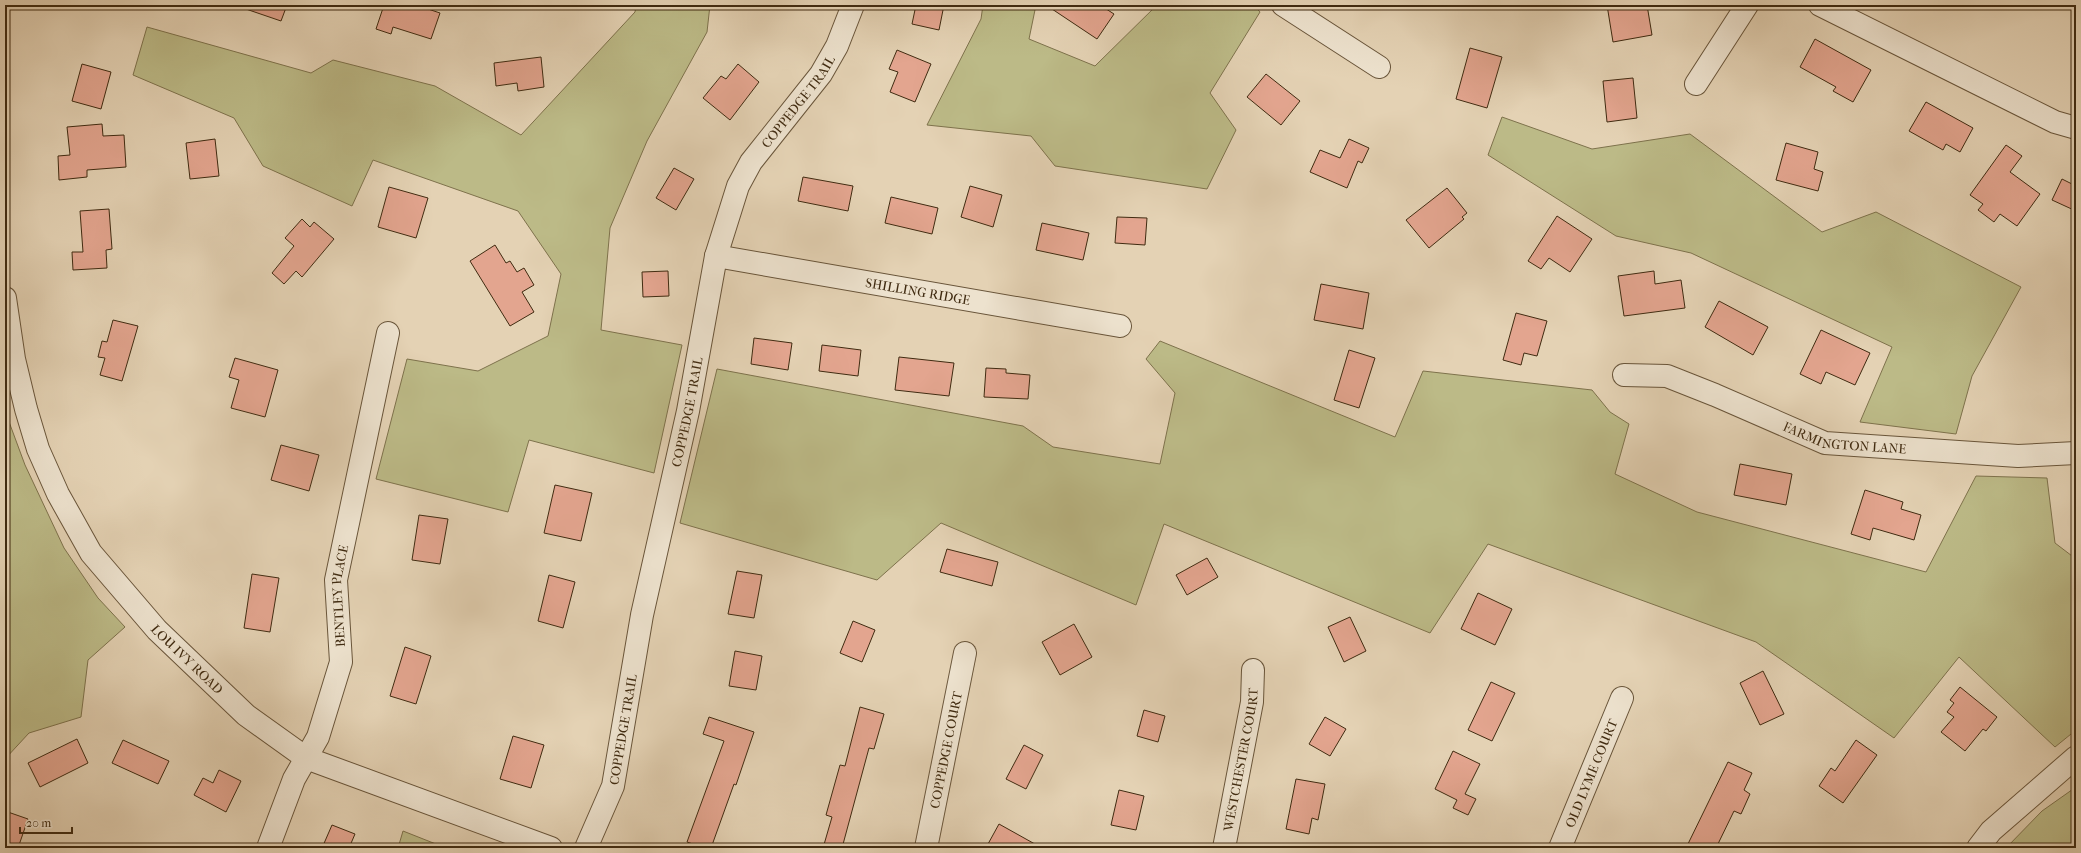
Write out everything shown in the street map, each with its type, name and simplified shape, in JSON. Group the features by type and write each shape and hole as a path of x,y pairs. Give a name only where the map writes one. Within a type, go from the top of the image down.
{"street":[{"name":"COPPEDGE TRAIL","path":"586,848 613,786 642,615 688,411 716,256 738,186 751,162 821,74 837,46 853,5"},
{"path":"1283,5 1379,67"},
{"path":"1696,84 1747,5"},
{"path":"1820,5 2055,122 2076,128"},
{"name":"SHILLING RIDGE","path":"716,256 1120,326"},
{"name":"LOU IVY ROAD","path":"5,298 14,359 38,449 58,494 91,553 157,630 246,714 306,758 551,848"},
{"name":"BENTLEY PLACE","path":"268,848 294,779 318,737 341,662 336,580 388,333"},
{"name":"FARMINGTON LANE","path":"1624,375 1667,376 1716,395 1825,444 2018,456 2076,453"},
{"name":"COPPEDGE COURT","path":"926,848 965,653"},
{"name":"WESTCHESTER COURT","path":"1224,848 1252,702 1253,670"},
{"name":"OLD LYME COURT","path":"1560,848 1622,698"},
{"path":"1978,848 1991,831 2076,757"}],"shaded area":[{"path":"636,5 710,5 707,32 647,141 610,228 601,330 682,345 654,473 529,440 508,512 376,479 407,359 478,371 548,336 561,274 518,211 373,160 352,206 263,166 234,118 133,75 147,27 311,73 333,60 435,86 521,135 635,12"},
{"path":"983,5 1036,5 1029,39 1095,66 1157,5 1254,5 1260,12 1210,93 1236,130 1207,189 1055,166 1031,136 927,125 981,19"},
{"path":"1502,117 1592,149 1690,134 1822,232 1876,212 2021,287 1972,376 1956,434 1860,422 1892,347 1691,253 1616,236 1488,155"},
{"path":"1160,341 1395,437 1423,371 1592,390 1610,412 1629,424 1615,474 1697,512 1926,572 1976,476 2047,478 2055,543 2076,559 2076,730 2055,747 1959,657 1894,738 1756,642 1488,544 1430,633 1164,524 1136,605 941,523 877,580 680,523 717,369 1023,426 1053,447 1160,464 1175,393 1146,359"},
{"path":"5,411 25,465 64,548 98,598 125,627 88,660 81,717 29,733 5,759"},
{"path":"2076,787 2076,848 2006,848 2042,811"},
{"path":"403,831 446,848 398,848"}],"building":[{"path":"241,5 287,5 281,21 240,7"},
{"path":"384,5 416,5 440,13 431,39 393,27 391,34 376,29"},
{"path":"916,5 944,5 939,30 912,24"},
{"path":"1046,5 1100,5 1114,14 1097,39"},
{"path":"1607,5 1647,5 1652,35 1613,42"},
{"path":"1815,39 1871,70 1853,102 1833,91 1836,87 1800,67"},
{"path":"1470,48 1502,57 1487,108 1456,99"},
{"path":"897,50 931,64 915,102 890,92 898,72 889,69"},
{"path":"541,57 544,87 518,91 517,83 496,86 494,63"},
{"path":"82,64 111,72 101,109 72,101"},
{"path":"738,64 759,82 730,120 703,98 721,76 726,79"},
{"path":"1266,74 1300,101 1281,125 1247,97"},
{"path":"1633,78 1637,118 1607,122 1603,81"},
{"path":"1926,102 1973,128 1960,152 1946,144 1943,150 1909,131"},
{"path":"102,124 103,136 124,135 126,167 87,170 87,177 59,180 58,156 70,155 67,127"},
{"path":"215,139 219,176 190,179 186,143"},
{"path":"1349,139 1369,148 1362,163 1358,161 1347,188 1310,172 1320,150 1340,158"},
{"path":"1786,143 1818,152 1814,169 1823,172 1818,191 1776,180"},
{"path":"2006,145 2022,156 2010,172 2040,194 2017,226 2000,214 1994,222 1978,210 1983,204 1970,195"},
{"path":"674,168 694,179 676,210 656,198"},
{"path":"803,177 853,186 848,211 798,201"},
{"path":"2062,179 2076,186 2076,211 2052,200"},
{"path":"970,186 1002,195 993,227 961,217"},
{"path":"389,187 428,198 416,238 378,227"},
{"path":"1447,188 1467,213 1462,217 1464,219 1429,248 1406,220"},
{"path":"891,197 938,208 932,234 885,223"},
{"path":"109,209 112,249 106,250 107,268 73,270 72,252 83,252 80,211"},
{"path":"1557,216 1592,239 1570,272 1549,258 1541,269 1528,261"},
{"path":"1117,217 1147,218 1145,245 1115,243"},
{"path":"302,219 310,227 314,222 334,239 302,277 296,271 284,284 272,273 294,246 285,238"},
{"path":"1042,223 1089,233 1083,260 1036,250"},
{"path":"495,245 506,263 510,261 517,272 524,268 534,285 522,292 534,312 510,326 470,261"},
{"path":"668,271 669,296 643,297 642,272"},
{"path":"1654,271 1655,284 1681,280 1685,308 1624,316 1618,276"},
{"path":"1321,284 1369,293 1363,329 1314,320"},
{"path":"1719,301 1768,327 1753,355 1705,327"},
{"path":"1516,313 1547,321 1537,356 1524,353 1521,365 1503,360"},
{"path":"113,320 138,326 122,381 100,375 105,358 98,357 102,341 107,342"},
{"path":"1821,330 1870,353 1855,385 1826,372 1821,384 1800,374"},
{"path":"754,338 792,343 788,370 751,364"},
{"path":"822,345 861,350 858,376 819,371"},
{"path":"1349,350 1375,358 1359,408 1334,400"},
{"path":"899,357 954,363 949,396 895,390"},
{"path":"235,358 278,370 265,417 231,408 239,380 229,377"},
{"path":"986,368 1006,369 1006,373 1030,375 1028,399 984,397"},
{"path":"281,445 319,455 309,491 271,480"},
{"path":"1740,464 1792,474 1786,505 1734,495"},
{"path":"555,485 592,493 581,541 544,533"},
{"path":"1865,490 1903,502 1901,509 1921,515 1914,540 1873,528 1870,540 1851,534"},
{"path":"419,515 448,519 440,564 412,560"},
{"path":"947,549 998,562 992,586 940,572"},
{"path":"1207,558 1218,577 1187,595 1176,575"},
{"path":"737,571 762,575 754,618 728,614"},
{"path":"252,574 279,578 270,632 244,628"},
{"path":"549,575 575,582 563,628 538,621"},
{"path":"1478,593 1512,609 1495,645 1461,629"},
{"path":"1350,617 1366,651 1344,662 1328,627"},
{"path":"853,621 875,630 862,662 840,653"},
{"path":"1074,624 1092,657 1060,675 1042,642"},
{"path":"405,647 431,656 416,704 390,696"},
{"path":"735,651 762,656 756,690 729,686"},
{"path":"1763,671 1784,714 1760,725 1740,683"},
{"path":"1491,682 1515,693 1492,741 1468,730"},
{"path":"1960,687 1997,717 1986,731 1983,729 1965,751 1941,732 1954,717 1947,712 1954,703 1950,700"},
{"path":"860,707 884,714 874,749 869,748 842,848 823,848 832,817 826,815 840,765 845,766"},
{"path":"1144,710 1165,716 1158,742 1137,736"},
{"path":"709,717 754,732 736,785 734,784 711,848 705,848 687,842 724,741 703,734"},
{"path":"1325,717 1346,729 1330,756 1309,744"},
{"path":"513,736 544,745 531,788 500,779"},
{"path":"77,739 88,763 40,787 28,763"},
{"path":"123,740 169,761 158,784 112,763"},
{"path":"1856,740 1877,755 1843,803 1819,786 1831,768 1835,771"},
{"path":"1024,745 1043,755 1026,789 1006,779"},
{"path":"1453,751 1480,764 1465,794 1476,799 1468,815 1453,808 1457,800 1435,789"},
{"path":"1728,762 1752,773 1744,790 1750,794 1741,814 1734,811 1716,848 1686,848"},
{"path":"219,770 241,781 226,812 194,795 203,778 213,783"},
{"path":"1296,779 1325,784 1318,820 1312,818 1309,834 1286,829"},
{"path":"1119,790 1144,796 1136,830 1111,825"},
{"path":"5,811 28,819 18,848 5,848"},
{"path":"999,824 1042,848 997,848 988,844"},
{"path":"332,825 355,834 349,848 322,848"}]}
